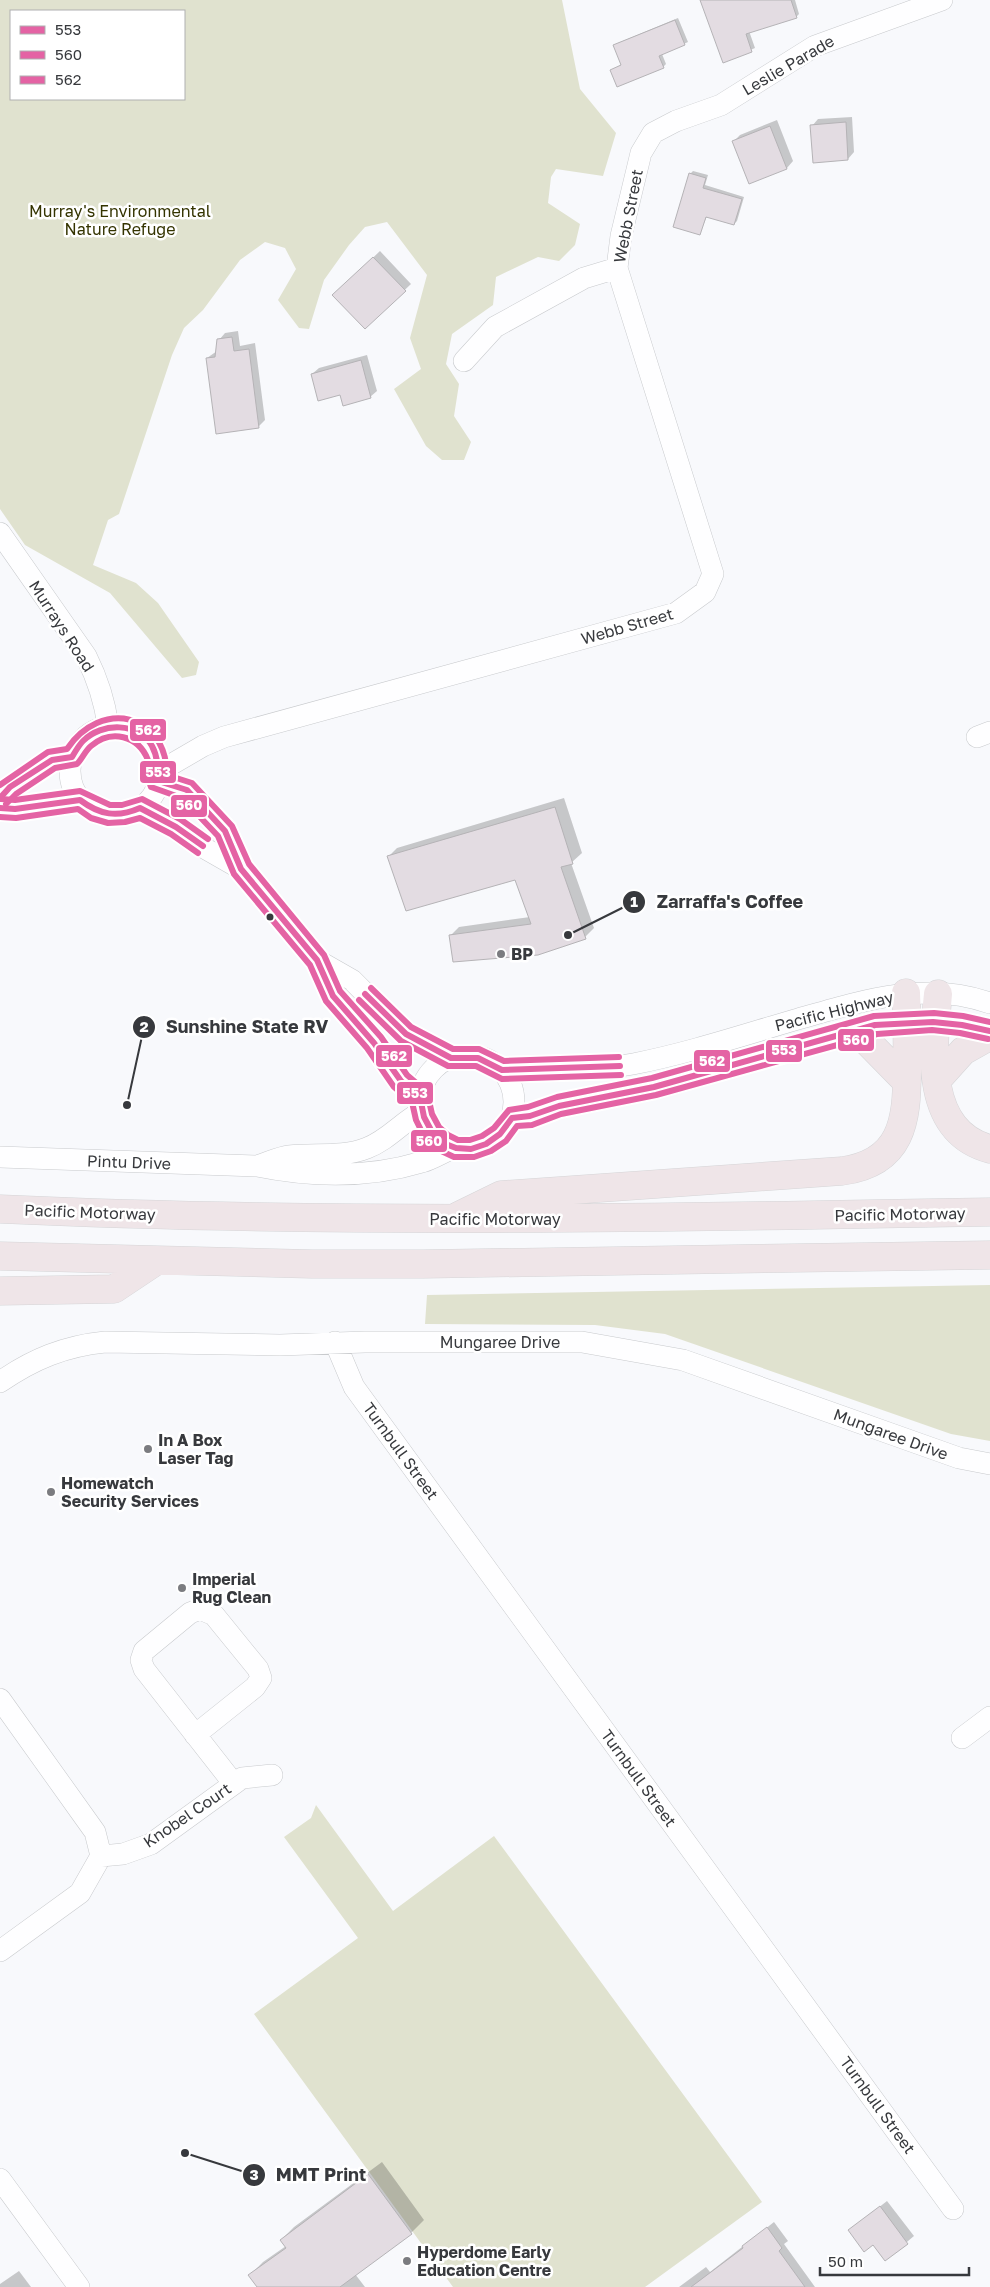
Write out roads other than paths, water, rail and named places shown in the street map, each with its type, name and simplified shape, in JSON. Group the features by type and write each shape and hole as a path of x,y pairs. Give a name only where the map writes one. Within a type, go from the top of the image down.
{"highway":[{"path":"452,1219 501,1195 842,1171 863,1167 885,1153 901,1131 906,1112 906,993"},
{"path":"938,994 935,1022 937,1080 941,1103 949,1122 963,1137 990,1149"},
{"path":"856,1030 907,1082"},
{"path":"937,1080 964,1050 990,1036"},
{"name":"Pacific Motorway","path":"0,1209 239,1217 452,1219 658,1218 990,1212"},
{"path":"0,1256 156,1261 423,1264 990,1255"},
{"path":"0,1291 114,1288 156,1261"}],"street":[{"name":"Leslie Parade","path":"721,105 815,46 942,0"},
{"name":"Webb Street","path":"159,776 203,746 224,737 676,614 706,592 713,574 618,268 621,236 641,153 653,133 676,121 721,105"},
{"path":"464,361 494,327 584,278 618,268"},
{"name":"Murrays Road","path":"0,532 86,656 94,672 106,709 108,726"},
{"path":"108,726 124,726 138,732 150,742 157,756 159,776 154,792 140,808 128,813 115,815 102,814 80,800 73,787 70,772 72,757 77,746 86,736 108,726"},
{"path":"0,798 10,787 52,760 72,757"},
{"path":"159,776 187,790 205,807 225,831 241,869 317,960 333,996 374,1043 401,1081 421,1104 432,1134 454,1148 482,1147 495,1140 505,1130 512,1118 514,1105 513,1092 509,1080 502,1070 478,1056 465,1055 451,1058 440,1064 430,1073 424,1084 421,1104"},
{"path":"0,808 24,809 80,800"},
{"path":"140,808 176,827 206,849 241,869"},
{"path":"317,960 352,980 406,1034 451,1058"},
{"name":"Pacific Highway","path":"502,1070 531,1067 571,1070 632,1064 677,1054 874,998 906,993 938,994 990,1003"},
{"name":"Pacific Highway","path":"512,1118 530,1116 559,1106 654,1087 856,1030 907,1021 968,1025 990,1031"},
{"name":"Pintu Drive","path":"257,1166 288,1156 348,1153 367,1148 384,1139 421,1104"},
{"name":"Pintu Drive","path":"0,1157 257,1166 288,1172 354,1174 423,1162 454,1148"},
{"name":"Mungaree Drive","path":"0,1382 22,1367 56,1351 92,1343 125,1341 280,1345 335,1342 582,1342 683,1360 958,1458 990,1464"},
{"name":"Turnbull Street","path":"335,1342 354,1387 953,2208"},
{"path":"195,1735 255,1687 261,1678 258,1669 214,1615 200,1609 190,1613 144,1651 141,1660 144,1669 195,1735 234,1784"},
{"path":"0,1700 95,1832 101,1856 80,1893 0,1951"},
{"path":"962,1738 990,1717"},
{"name":"Knobel Court","path":"101,1856 123,1854 151,1844 242,1778 272,1775"},
{"path":"0,2179 79,2287"}],"place":[{"name":"Zarraffa's Coffee","path":"568,935"},
{"name":"BP","path":"501,954"},
{"name":"Sunshine State RV","path":"127,1105"},
{"name":"In A Box Laser Tag","path":"148,1449"},
{"name":"Homewatch Security Services","path":"51,1492"},
{"name":"Imperial Rug Clean","path":"182,1588"},
{"name":"MMT Print","path":"185,2153"},
{"name":"Hyperdome Early Education Centre","path":"407,2261"}],"park label":[{"name":"Murray's Environmental Nature Refuge","path":"120,220"}]}
